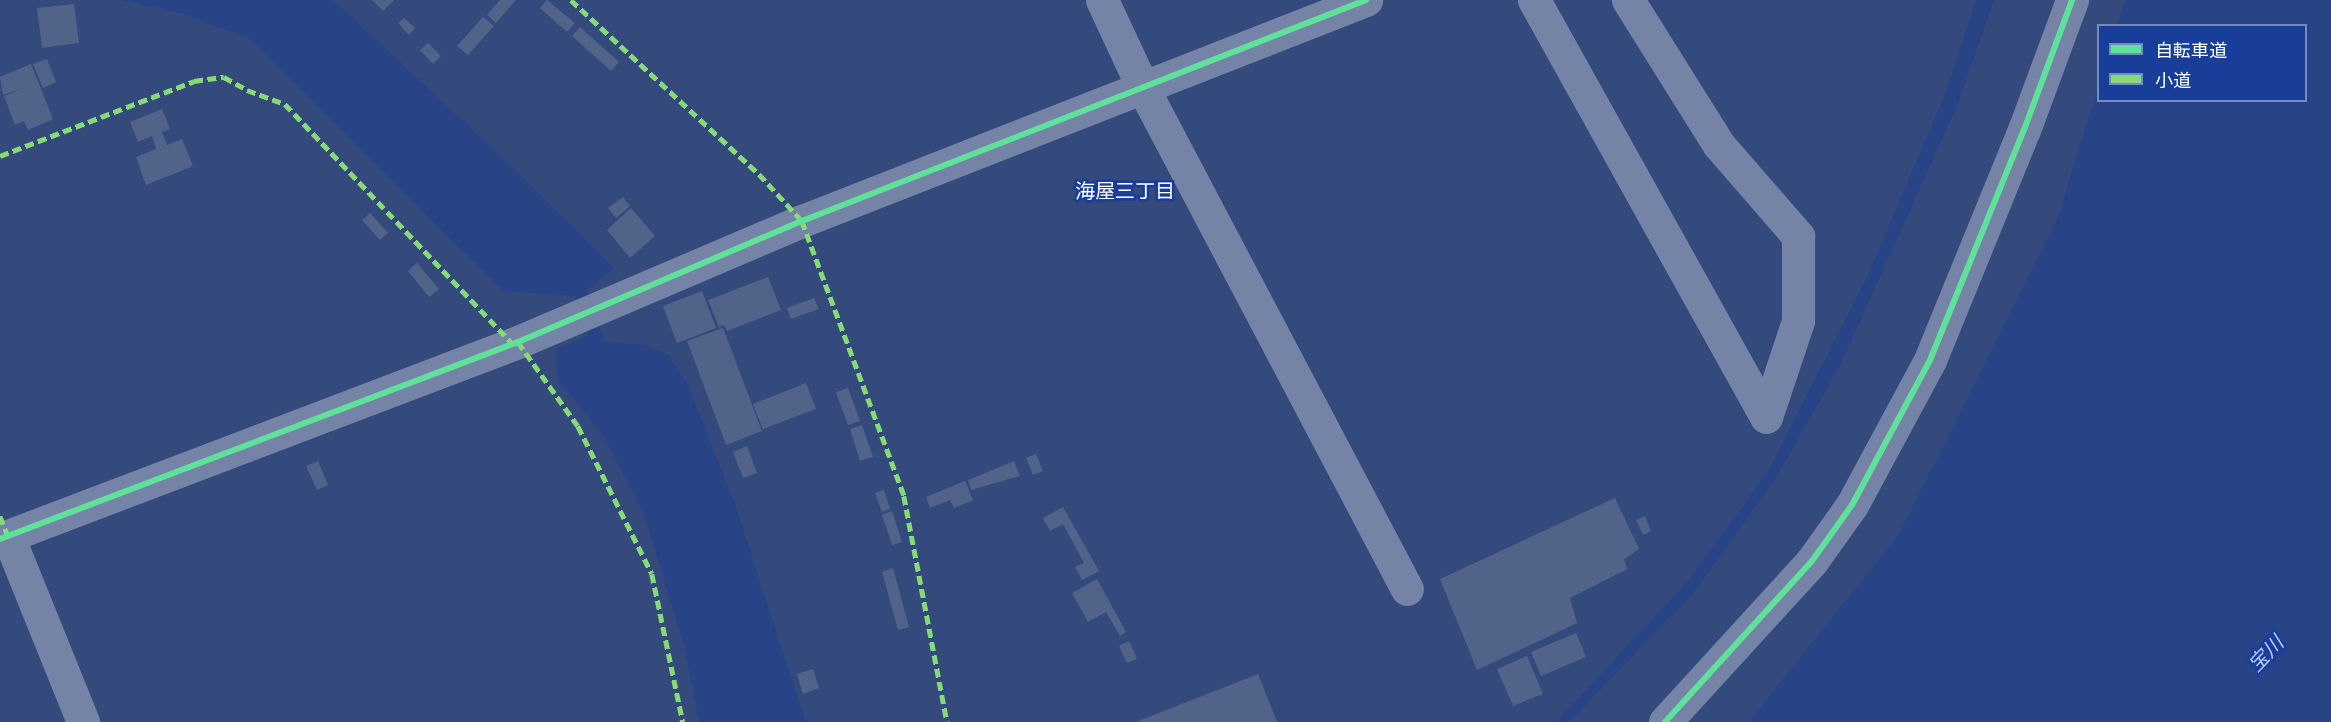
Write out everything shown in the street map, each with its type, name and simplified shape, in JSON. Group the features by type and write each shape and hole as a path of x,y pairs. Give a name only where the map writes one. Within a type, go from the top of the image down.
{"street":[{"path":"1102,0 1144,90 1407,589"},
{"path":"83,722 4,537 518,342 653,282 1144,90 1366,0"},
{"path":"1534,0 1766,417 1798,321 1798,236 1719,145 1628,0"},
{"path":"1665,722 1812,561 1852,505 1930,360 2072,0"}],"water":[{"path":"121,0 333,0 488,144 614,268 587,290 605,342 643,344 670,356 687,383 734,501 806,722 699,722 685,649 645,518 605,439 559,381 555,350 589,335 574,296 503,291 250,39 185,14"},
{"path":"1976,0 1994,0 1958,104 1841,364 1773,483 1695,591 1569,722 1556,722 1688,581 1768,471 1866,279 1946,92"},
{"name":"宝川","path":"2125,0 2331,0 2331,722 1749,722 1898,535 2058,217 2097,89 2097,102 2307,102 2307,24 2117,24"}],"building":[{"path":"372,0 394,0 383,11"},
{"path":"500,0 516,0 496,23 487,15"},
{"path":"547,0 575,23 567,32 540,8"},
{"path":"74,4 79,43 42,48 37,8"},
{"path":"483,17 494,26 468,55 457,46"},
{"path":"404,18 415,28 409,35 398,23"},
{"path":"580,27 619,62 611,71 572,36"},
{"path":"428,43 441,56 433,64 420,50"},
{"path":"47,59 56,82 43,88 33,64"},
{"path":"31,64 53,119 28,130 24,121 15,125 4,96 25,87 3,95 0,77"},
{"path":"162,109 170,129 162,132 167,145 182,139 193,166 146,185 136,157 156,149 152,136 138,142 130,122"},
{"path":"623,197 630,206 616,218 608,208"},
{"path":"631,208 655,236 630,258 607,230"},
{"path":"370,213 388,233 380,240 362,220"},
{"path":"417,263 439,289 429,297 408,271"},
{"path":"768,277 781,310 727,331 724,325 719,327 708,300"},
{"path":"702,291 716,328 677,343 663,306"},
{"path":"814,298 819,309 791,319 787,308"},
{"path":"723,328 762,431 726,445 687,341"},
{"path":"806,383 816,409 763,429 753,404"},
{"path":"848,388 860,421 848,425 836,392"},
{"path":"862,425 873,457 860,461 850,429"},
{"path":"747,446 757,473 743,478 733,452"},
{"path":"1036,454 1043,471 1033,475 1026,458"},
{"path":"318,461 328,485 317,490 306,466"},
{"path":"1014,461 1020,476 971,490 968,480"},
{"path":"965,481 973,500 954,508 950,500 930,508 926,497"},
{"path":"884,490 890,509 882,512 875,493"},
{"path":"1615,498 1639,549 1624,559 1627,569 1570,598 1577,623 1477,670 1440,579"},
{"path":"1063,507 1099,571 1082,580 1075,567 1084,563 1063,524 1050,531 1043,518"},
{"path":"892,511 902,542 892,545 882,515"},
{"path":"1645,516 1651,531 1643,535 1636,520"},
{"path":"893,568 909,627 898,630 882,572"},
{"path":"1097,579 1126,632 1120,636 1106,612 1088,622 1072,593"},
{"path":"1576,633 1586,657 1541,676 1531,652"},
{"path":"1129,641 1137,659 1127,663 1119,646"},
{"path":"1527,656 1543,694 1513,706 1497,669"},
{"path":"813,669 819,688 803,694 797,674"},
{"path":"1258,674 1277,722 1136,722"}],"marked path":[{"path":"571,0 759,174 802,221 904,496 947,722"},
{"path":"0,156 194,81 224,77 247,90 285,104 513,344"},
{"path":"518,342 578,426 652,574 683,722"},
{"path":"0,516 8,536"}],"cycle path":[{"path":"0,539 518,342 802,221 1366,0"},
{"path":"1665,722 1812,561 1852,505 1930,360 2024,130 2072,0"}],"district":[{"name":"海屋三丁目","path":"1125,191"}]}
